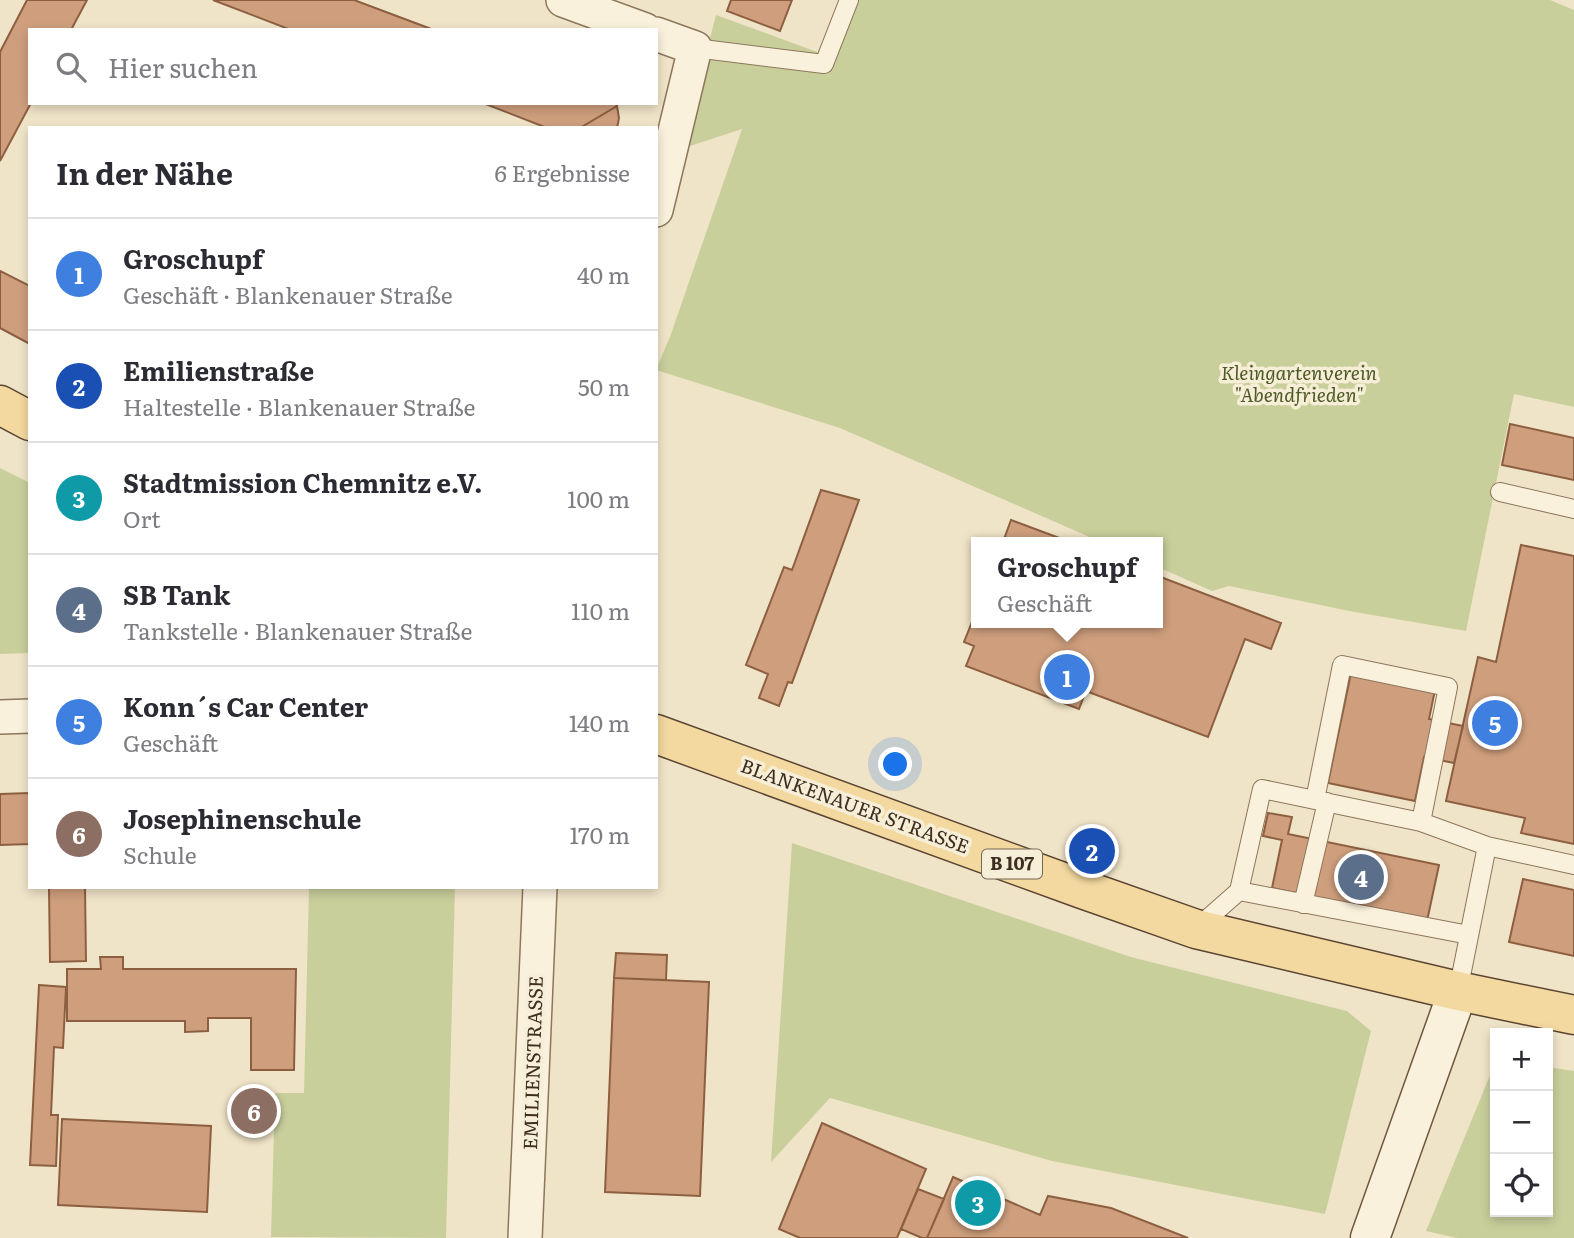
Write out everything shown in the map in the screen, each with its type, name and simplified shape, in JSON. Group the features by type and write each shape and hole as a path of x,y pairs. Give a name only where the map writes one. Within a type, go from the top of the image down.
{"main road":[{"path":"0,405 28,420"},
{"name":"BLANKENAUER STRASSE","path":"658,735 1196,929 1458,991 1574,1015"},
{"path":"1370,1238 1458,991"}],"street":[{"path":"563,0 640,28"},
{"path":"658,35 695,48 658,202"},
{"path":"0,716 28,716"},
{"name":"EMILIENSTRASSE","path":"525,1238 540,889"}],"lane":[{"path":"695,48 824,64 849,0"},
{"path":"1500,492 1574,509"},
{"path":"1303,904 1342,665 1448,687 1421,822"},
{"path":"1196,929 1238,891 1262,789 1421,822 1487,846 1574,865"},
{"path":"1458,991 1487,846"},
{"path":"1238,891 1469,935"}],"green space":[{"name":"Kleingartenverein \"Abendfrieden\"","path":"841,0 1550,0 1574,10 1574,407 1514,394 1466,631 1349,611 1229,586 1212,591 1163,569 1163,537 1090,537 840,428 658,371 742,129 681,149 716,15 820,53"},
{"path":"0,468 28,482 28,653 0,654"},
{"path":"792,843 1131,957 1347,1011 1371,1031 1325,1214 1052,1161 830,1098 771,1162"},
{"path":"309,889 455,889 446,1238 271,1237 275,1093 304,1093"},
{"path":"1553,1068 1574,1071 1574,1238 1457,1238 1426,1231 1490,1075 1490,1217 1553,1217"}],"building":[{"path":"27,0 87,0 72,28 28,28 30,105 0,161 0,52"},
{"path":"213,0 354,0 429,28 286,28"},
{"path":"731,0 792,0 780,31 727,11"},
{"path":"488,105 617,106 583,126 542,126"},
{"path":"617,106 617,126 583,126"},
{"path":"0,271 28,285 28,343 0,328"},
{"path":"1510,424 1574,438 1574,480 1502,465"},
{"path":"821,490 859,500 792,683 788,682 779,706 759,698 768,674 746,665 784,567 792,570"},
{"path":"1011,520 1057,537 1005,537"},
{"path":"1521,545 1574,556 1574,844 1521,833 1525,818 1446,801 1478,657 1496,662"},
{"path":"1163,578 1281,623 1271,649 1245,639 1208,737 1086,691 1079,709 966,666 974,646 964,642 971,624 971,628 1163,628"},
{"path":"1351,673 1435,690 1429,719 1463,726 1454,763 1424,757 1415,801 1328,783"},
{"path":"28,793 28,844 0,845 0,794"},
{"path":"1268,813 1292,817 1288,834 1439,865 1427,921 1272,888 1282,840 1263,836"},
{"path":"1523,879 1574,890 1574,956 1509,942"},
{"path":"49,889 85,889 86,961 50,962"},
{"path":"616,953 667,955 666,980 614,978"},
{"path":"100,957 123,957 123,969 296,969 294,1070 251,1070 251,1018 208,1018 208,1031 185,1032 185,1021 67,1021 67,969 101,969"},
{"path":"614,978 709,982 700,1196 605,1192"},
{"path":"39,985 66,987 63,1048 54,1047 51,1115 58,1115 56,1166 30,1165"},
{"path":"62,1119 211,1126 207,1212 58,1205"},
{"path":"822,1123 926,1169 897,1238 800,1238 779,1229"},
{"path":"953,1177 1040,1215 1048,1196 1111,1208 1188,1238 927,1238"},
{"path":"918,1189 944,1199 927,1238 901,1229"}],"place":[{"name":"Groschupf","path":"1067,677"},
{"name":"Konn´s Car Center","path":"1495,723"},
{"name":"Emilienstraße","path":"1092,851"},
{"name":"SB Tank","path":"1361,877"},
{"name":"Josephinenschule","path":"254,1111"},
{"name":"Stadtmission Chemnitz e.V.","path":"978,1203"}]}
